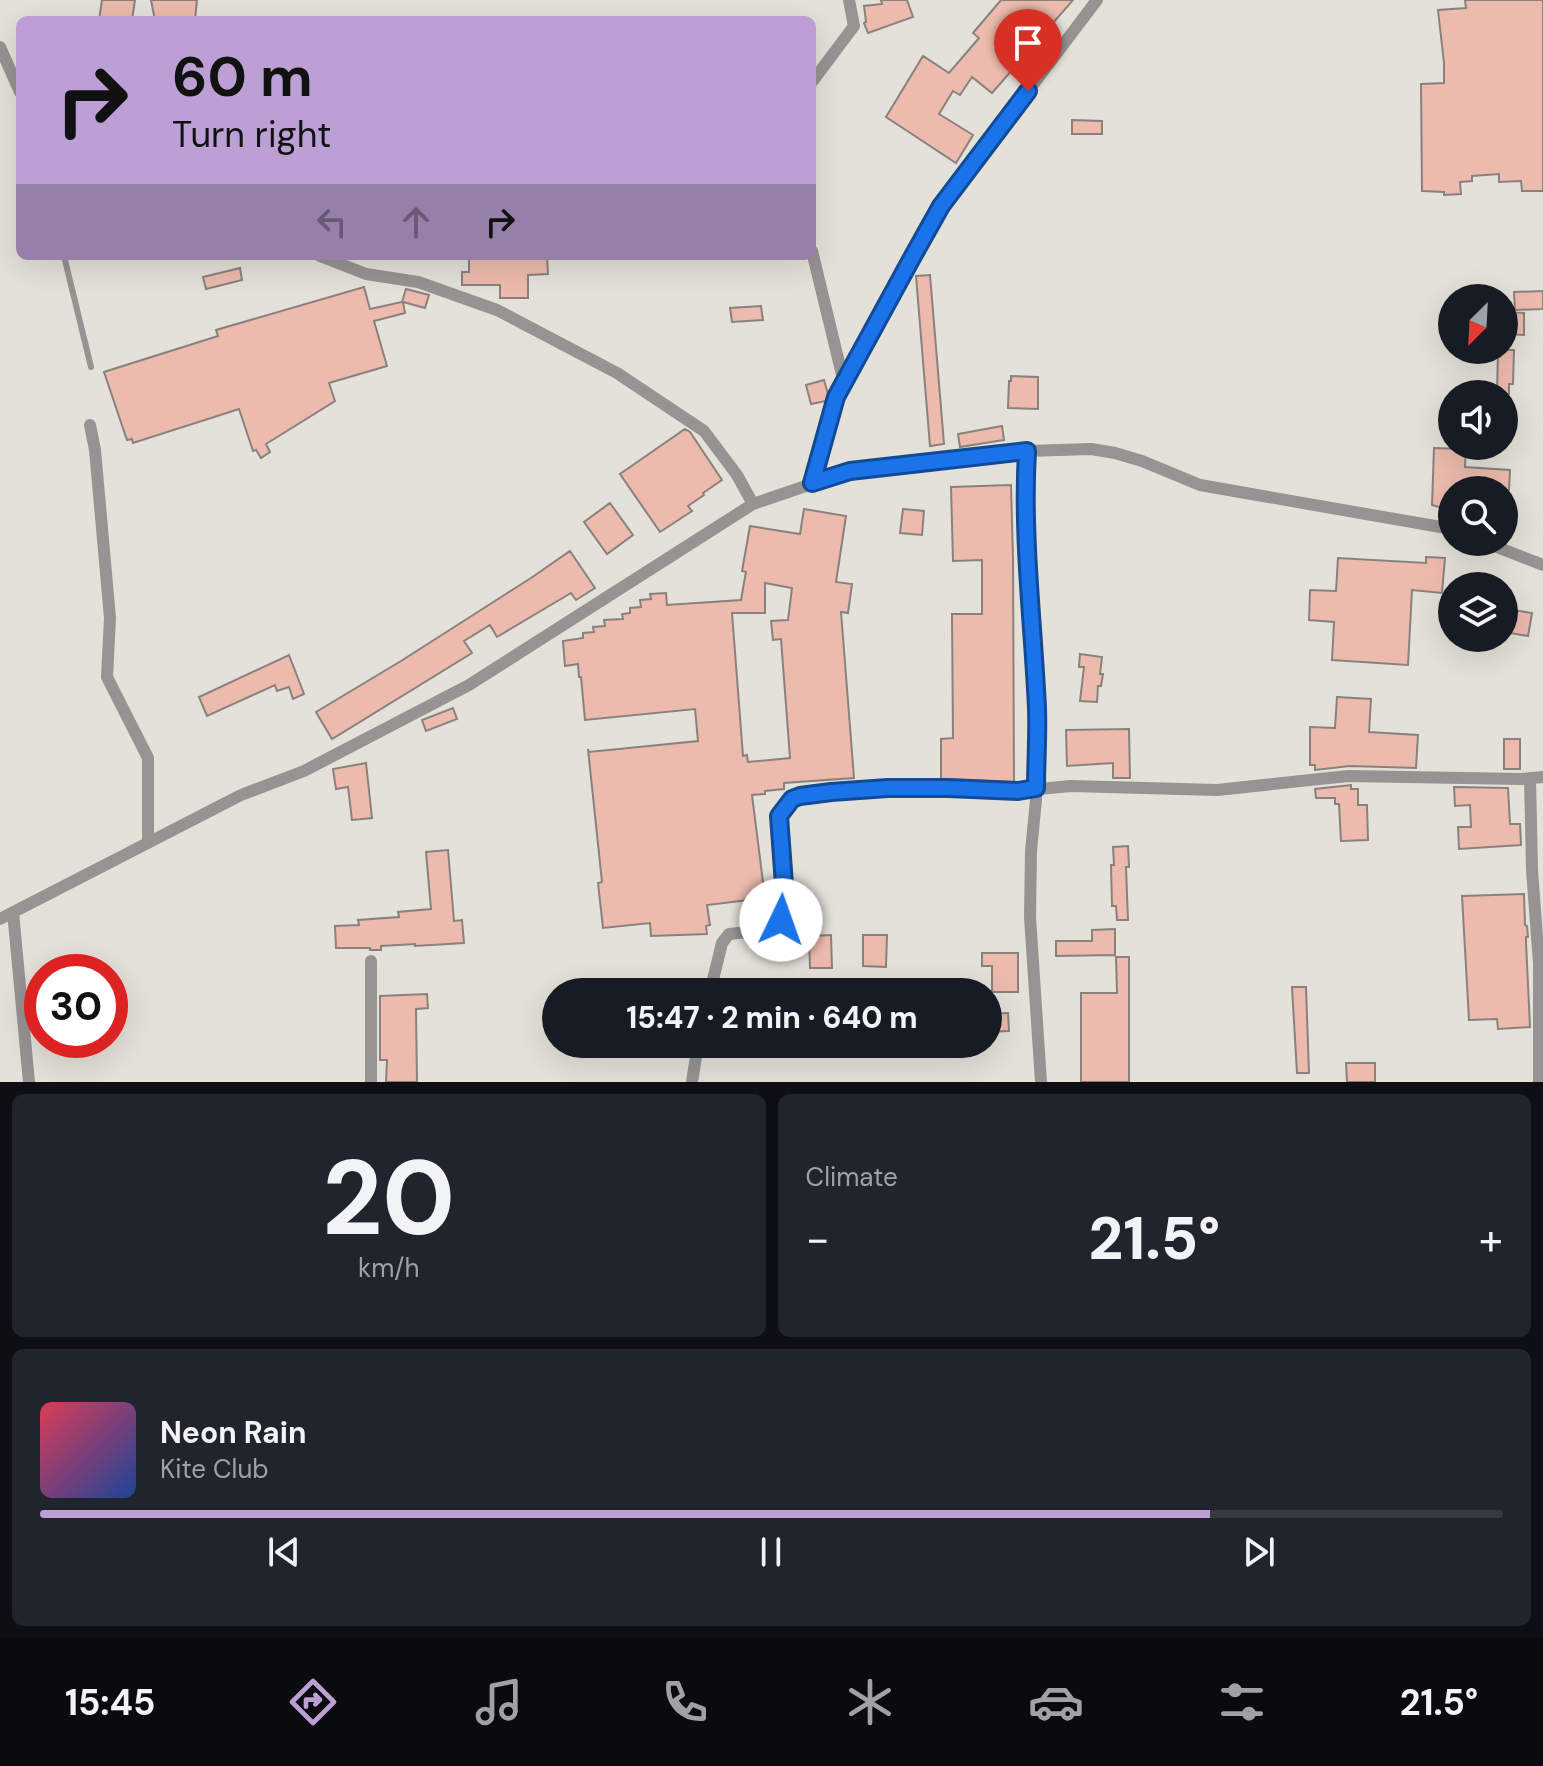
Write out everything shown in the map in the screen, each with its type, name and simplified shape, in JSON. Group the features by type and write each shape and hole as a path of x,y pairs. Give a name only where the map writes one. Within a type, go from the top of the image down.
{"street":[{"path":"816,77 854,26 849,0"},
{"path":"812,483 836,397 941,206 1097,0"},
{"path":"0,47 16,83"},
{"path":"330,260 366,274 418,282 497,310 617,373 704,431 737,475 753,504"},
{"path":"814,260 844,383"},
{"path":"90,425 110,618 107,677 148,758 148,843"},
{"path":"0,919 241,795 304,771 469,685 753,504 850,471 1027,451 1091,449 1142,461 1200,485 1438,527"},
{"path":"1027,451 1026,558 1037,711 1030,917 1041,1082"},
{"path":"1518,555 1543,565"},
{"path":"713,978 722,943 729,934 766,930 775,927 781,920 785,898 779,816 792,799 800,796 888,788 1018,791 1126,787 1217,790 1348,776 1536,778 1532,870 1539,963 1539,1082"},
{"path":"13,912 29,1082"},
{"path":"371,961 371,1082"},
{"path":"692,1082 696,1058"}],"lane":[{"path":"65,260 91,367"}],"building":[{"path":"102,0 135,0 133,16 100,16"},
{"path":"151,0 197,0 195,16 154,16"},
{"path":"881,0 907,0 913,17 868,33 864,23 864,6 882,4"},
{"path":"1001,0 1073,0 992,93 972,77 960,95 953,91 939,114 973,135 956,163 886,117 923,56 949,73 979,38 973,33"},
{"path":"1465,0 1543,0 1543,191 1522,191 1521,181 1499,182 1499,174 1472,176 1472,181 1460,182 1461,194 1422,191 1421,84 1444,83 1438,10 1466,8"},
{"path":"1072,120 1102,121 1102,134 1072,134"},
{"path":"469,260 547,260 548,274 528,275 528,298 500,298 500,285 462,285 462,272 469,272"},
{"path":"240,268 242,280 206,289 203,277"},
{"path":"930,275 944,444 930,446 916,276"},
{"path":"364,287 370,309 402,302 406,289 429,295 425,308 403,302 405,313 374,321 387,366 329,383 335,401 266,444 270,452 261,458 256,450 253,451 239,409 133,443 132,439 127,440 104,372 218,336 216,330"},
{"path":"1543,291 1543,309 1518,310 1518,292"},
{"path":"761,306 763,320 732,322 730,308"},
{"path":"1518,313 1524,313 1524,335 1518,335"},
{"path":"1498,364 1514,364 1513,380 1497,380"},
{"path":"1011,376 1038,377 1038,409 1008,408"},
{"path":"824,380 828,394 826,401 811,404 806,385"},
{"path":"1002,426 1004,440 960,447 958,434"},
{"path":"685,429 722,480 688,506 692,511 660,532 620,474"},
{"path":"1434,448 1438,448 1438,460 1465,460 1465,467 1510,470 1510,476 1438,476 1438,507 1432,505"},
{"path":"1011,485 1014,782 941,779 941,739 953,738 952,614 982,614 982,560 953,561 951,487"},
{"path":"610,503 633,535 607,554 584,522"},
{"path":"804,509 846,516 836,582 852,584 848,613 841,612 854,778 784,783 784,789 752,795 765,898 707,905 710,925 706,926 707,934 651,936 650,923 603,928 598,883 602,882 588,749 589,752 698,741 695,709 585,720 578,664 565,666 563,641 583,638 583,633 594,632 593,627 605,626 604,620 623,619 622,614 630,613 630,608 641,607 640,600 651,599 650,594 666,593 667,605 741,600 746,572 742,571 750,526 800,534","holes":["765,583 792,588 788,620 771,621 773,640 781,639 790,758 748,762 747,755 743,756 732,613 765,613"]},
{"path":"903,509 924,511 922,535 900,533"},
{"path":"570,551 595,588 576,600 571,593 497,637 490,625 464,641 472,653 332,739 316,712 401,661"},
{"path":"1426,557 1445,558 1444,572 1438,572 1438,593 1412,590 1408,665 1332,660 1334,622 1309,620 1310,590 1336,591 1338,558 1426,563"},
{"path":"1518,611 1532,613 1528,636 1518,634"},
{"path":"1080,654 1102,657 1100,674 1103,674 1097,702 1080,701 1084,667 1079,667"},
{"path":"289,655 304,694 293,699 289,687 277,691 275,685 207,716 199,697"},
{"path":"1337,697 1371,699 1369,732 1418,735 1416,768 1350,766 1315,770 1315,765 1310,765 1310,727 1335,728"},
{"path":"453,708 457,719 426,731 422,720"},
{"path":"1129,729 1130,778 1113,778 1113,763 1067,766 1066,730"},
{"path":"1504,739 1520,739 1520,769 1504,769"},
{"path":"366,763 372,818 352,820 348,787 336,789 333,769"},
{"path":"1351,785 1351,789 1358,789 1358,805 1367,805 1368,840 1341,841 1339,804 1335,804 1335,798 1316,798 1315,789"},
{"path":"1454,787 1508,788 1510,824 1520,824 1521,845 1459,849 1458,827 1471,827 1470,805 1455,806"},
{"path":"1128,846 1128,920 1117,920 1116,906 1112,906 1113,847"},
{"path":"448,850 454,921 462,920 464,943 381,946 381,950 336,948 335,926 359,925 358,920 399,917 398,912 431,909 426,852"},
{"path":"1524,894 1530,1027 1498,1029 1497,1019 1469,1020 1462,896"},
{"path":"1115,929 1115,955 1056,956 1056,941 1092,941 1092,930"},
{"path":"831,935 832,968 810,968 809,936"},
{"path":"863,935 887,935 886,967 863,966"},
{"path":"982,953 1018,953 1018,992 1002,992 1002,978 992,978 992,966 982,966"},
{"path":"1116,957 1129,957 1129,1082 1081,1082 1081,993 1117,993"},
{"path":"1292,987 1306,987 1309,1073 1297,1073"},
{"path":"427,994 428,1008 416,1009 417,1082 386,1082 387,1060 380,1060 380,996"},
{"path":"1002,1013 1008,1013 1009,1031 1002,1031"},
{"path":"1346,1063 1375,1063 1375,1082 1347,1082"}],"route":[{"path":"781,920 785,898 779,816 792,799 831,792 888,788 1018,791 1036,788 1037,711 1025,515 1027,451 850,471 812,483 836,397 913,256 941,206 1028,91"}]}
